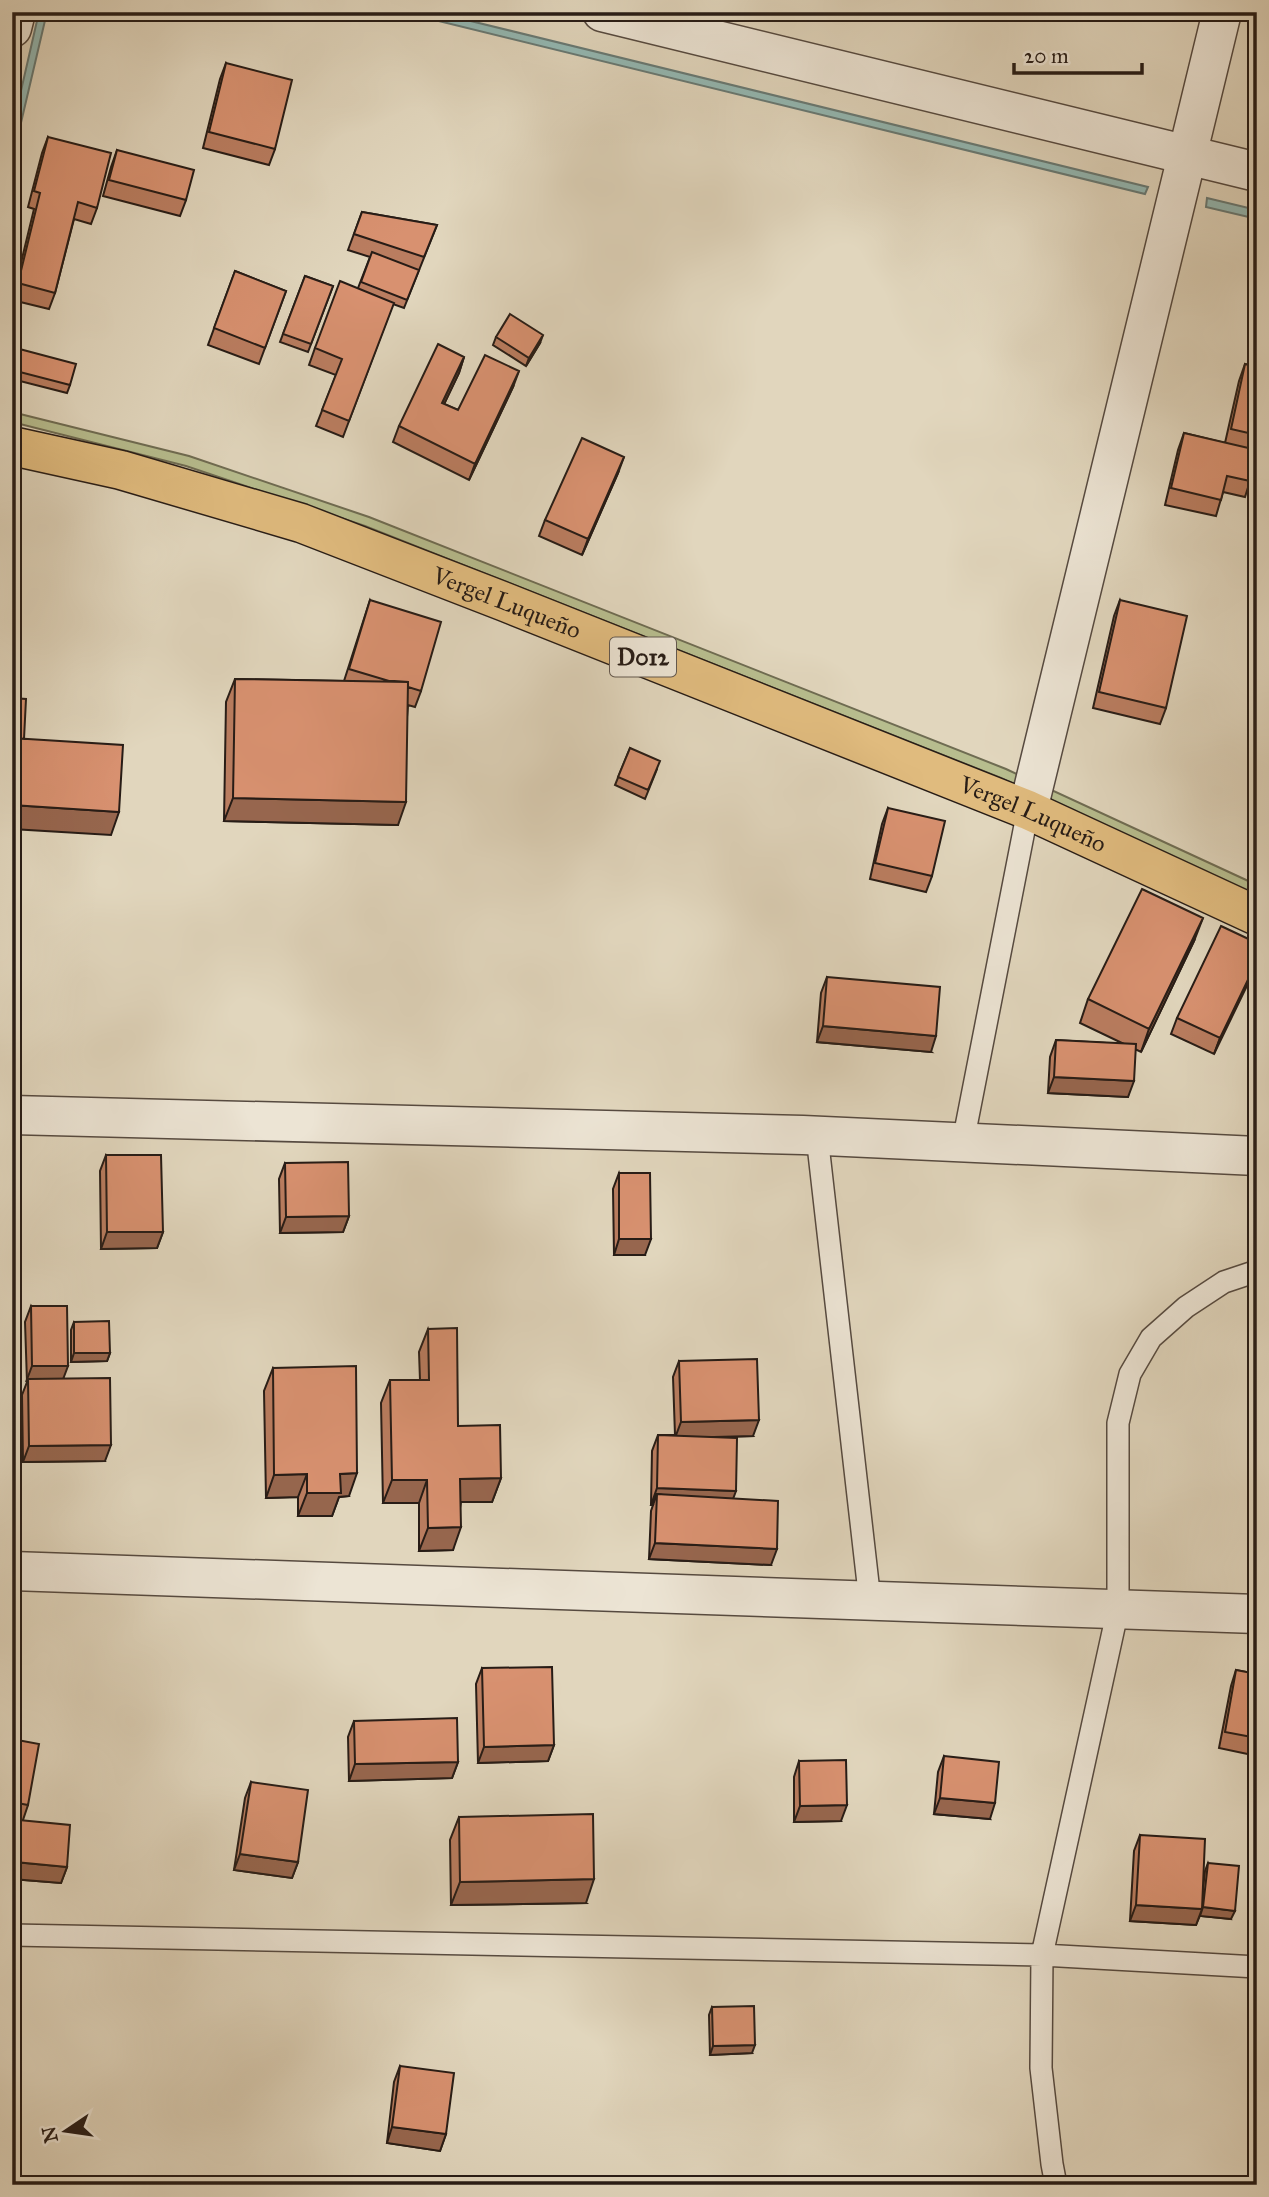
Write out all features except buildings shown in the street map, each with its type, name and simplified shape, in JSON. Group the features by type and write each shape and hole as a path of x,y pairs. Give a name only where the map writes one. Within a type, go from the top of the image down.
{"main road":[{"name":"Vergel Luqueño","path":"12,446 121,470 301,523 1028,810 1257,916"}],"street":[{"path":"12,29 16,12"},
{"path":"602,12 1257,172"},
{"path":"1028,810 1222,12"},
{"path":"12,1115 817,1136 1257,1156"},
{"path":"12,1571 1257,1614"}],"lane":[{"path":"963,1142 1028,810"},
{"path":"817,1136 870,1601"},
{"path":"1056,2185 1041,2068 1042,1955 1118,1609 1118,1423 1130,1374 1151,1338 1186,1307 1224,1282 1257,1271"},
{"path":"12,1936 1042,1955 1257,1967"}],"green space":[{"path":"12,412 189,456 369,517 1006,769 1257,885 1257,896 1001,778 365,526 186,466 12,422"}],"water":[{"path":"39,12 47,12 16,144 12,143 12,130"},
{"path":"402,12 434,12 1148,187 1145,194"},
{"path":"1207,198 1257,210 1257,219 1206,207"}]}
